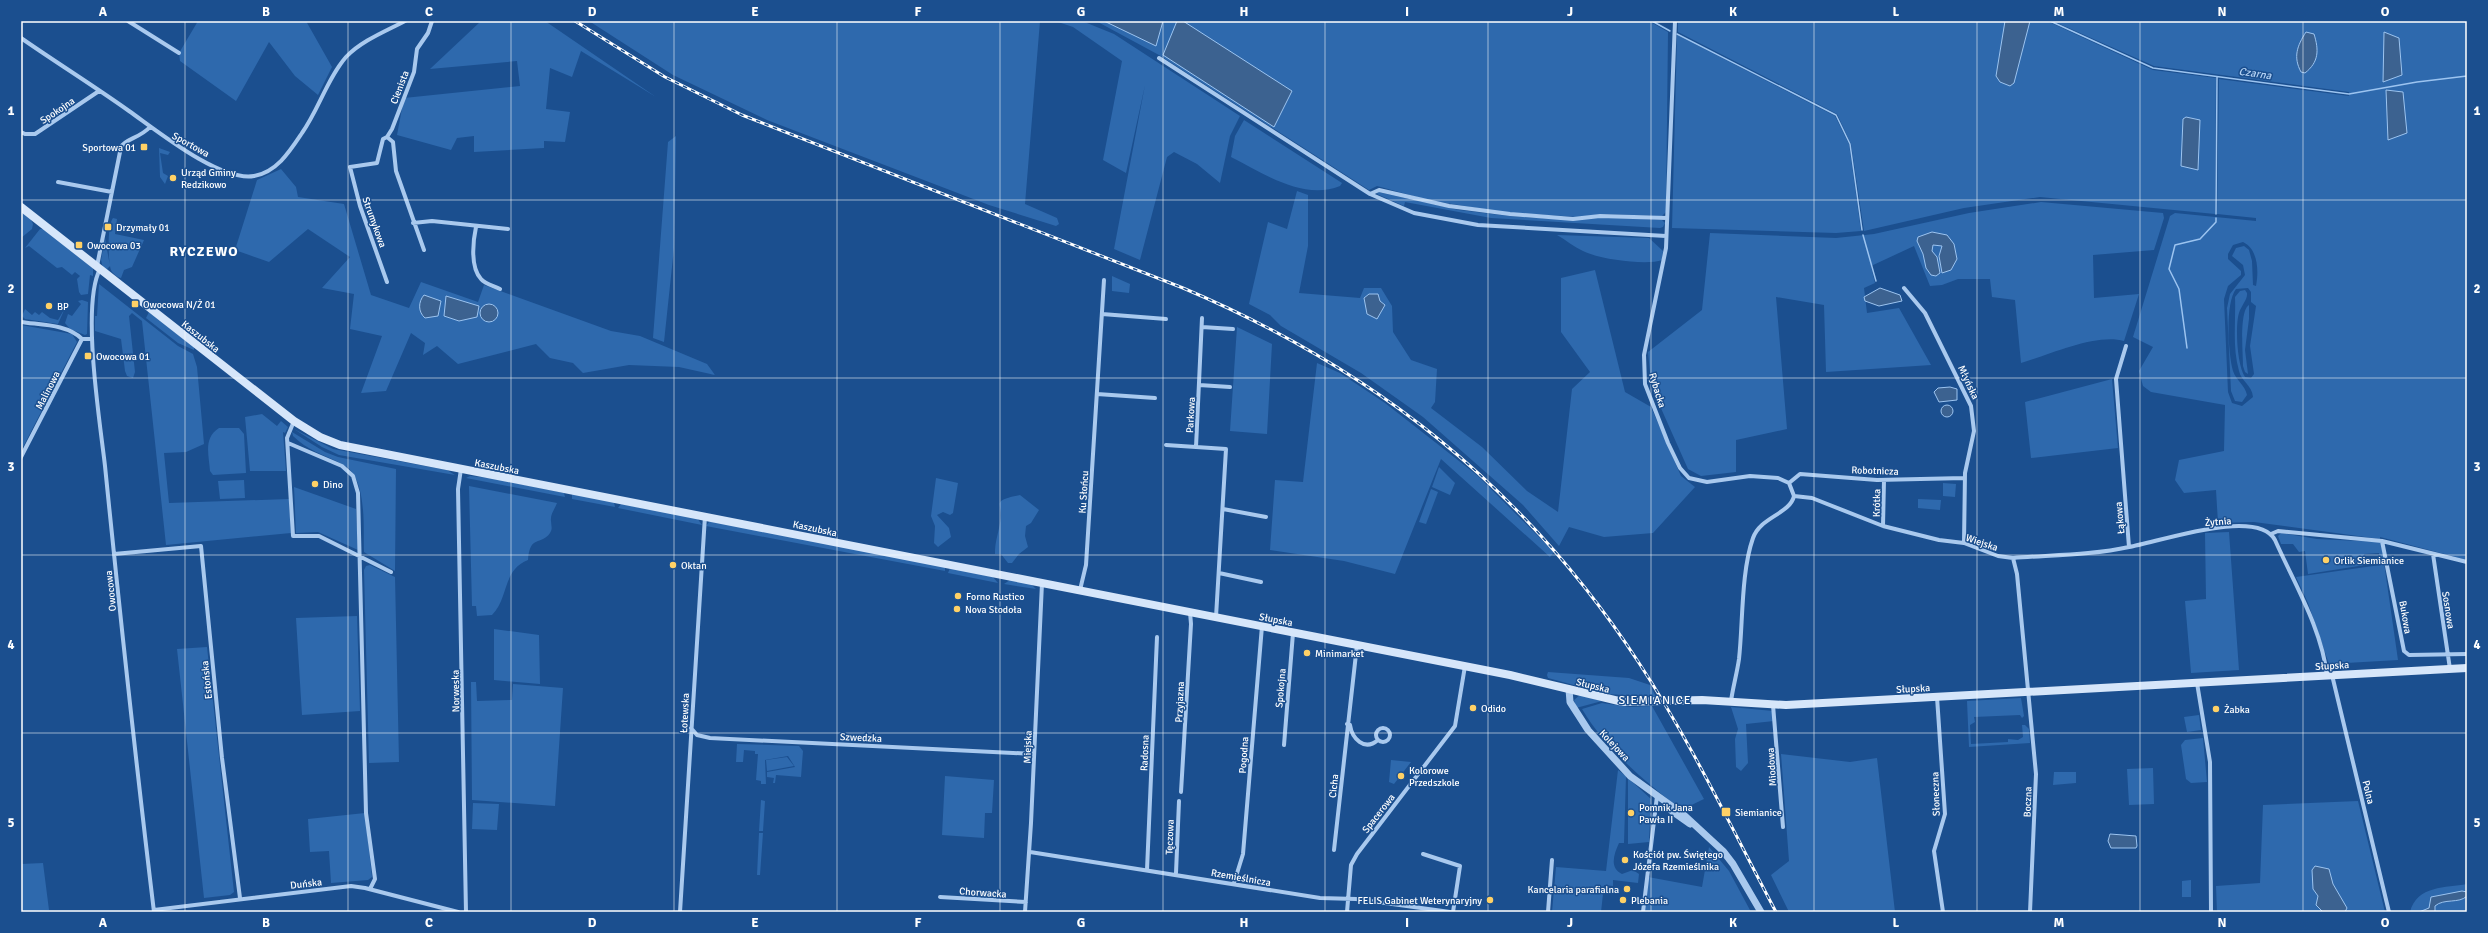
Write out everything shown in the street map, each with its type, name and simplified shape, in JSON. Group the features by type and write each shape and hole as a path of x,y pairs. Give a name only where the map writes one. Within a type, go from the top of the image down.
{"main road":[{"name":"Kaszubska","path":"21,207 294,422 320,437 340,445 1042,583"},
{"name":"Słupska","path":"1042,583 1465,666 1614,700 1670,700 1774,705 2467,668"}],"street":[{"path":"128,21 179,53"},
{"name":"Sportowa","path":"21,38 100,91 176,145 230,173 248,176 267,172 277,165 293,147 314,114 336,71 347,56 357,48 406,21"},
{"name":"Cienista","path":"350,167 377,163 382,144 392,129 414,72 417,49 428,33 432,21"},
{"name":"Rybacka","path":"1675,21 1666,236 1664,259 1643,364 1647,390 1676,459 1685,474 1696,481 1761,476 1778,478 1788,483"},
{"path":"1159,58 1370,194 1414,213 1478,225 1666,236"},
{"name":"Spokojna","path":"21,132 25,134 35,134 100,91"},
{"name":"Owocowa","path":"150,127 141,136 122,145 94,285 92,339 114,554 154,911"},
{"path":"387,137 393,142 396,171 413,223 424,250"},
{"name":"Strumykowa","path":"350,167 360,206 387,282"},
{"path":"58,182 112,192"},
{"path":"1370,194 1379,190 1449,206 1510,214 1573,219 1600,216 1667,218"},
{"path":"413,223 432,221 476,227 508,229"},
{"path":"476,227 474,254 479,277 486,283 500,289"},
{"name":"Ku Słońcu","path":"1080,591 1086,565 1104,280"},
{"name":"Młyńska","path":"1904,288 1925,313 1971,406 1973,442 1964,478 1964,543"},
{"path":"1102,314 1166,319"},
{"name":"Parkowa","path":"1202,318 1196,447 1226,449 1216,617"},
{"path":"21,322 61,328 74,333 82,339 92,339"},
{"path":"1202,327 1233,329"},
{"name":"Malinowa","path":"21,457 82,339"},
{"name":"Łąkowa","path":"2126,346 2116,379 2129,548"},
{"path":"1199,385 1230,387"},
{"path":"1097,394 1155,398"},
{"path":"294,422 288,434 293,536 319,536 391,572"},
{"path":"288,443 342,466 353,476 358,493 361,556 366,813 374,879 370,889"},
{"path":"1166,446 1196,447"},
{"name":"Norweska","path":"461,469 458,489 466,912"},
{"name":"Robotnicza","path":"1788,483 1800,474 1884,480 1964,478"},
{"name":"Krótka","path":"1883,526 1884,480"},
{"path":"1730,702 1739,662 1748,562 1753,538 1760,525 1791,504 1794,496 1788,483"},
{"name":"Wiejska","path":"1794,496 1812,498 1883,526 1939,540 1964,543 1998,556 2013,558"},
{"path":"1223,509 1266,517"},
{"name":"Łotewska","path":"680,912 705,516"},
{"name":"Żytnia","path":"2013,558 2129,548 2182,534 2210,529 2254,527 2271,534"},
{"path":"2329,676 2313,626 2271,534 2278,530 2382,541 2467,562"},
{"name":"Bukowa","path":"2382,541 2404,651 2409,656 2448,655"},
{"name":"Estońska","path":"114,554 201,546 222,758 240,898"},
{"name":"Sosnowa","path":"2432,554 2450,669"},
{"path":"2013,558 2017,574 2027,692"},
{"path":"1219,573 1261,582"},
{"name":"Miejska","path":"1025,912 1030,852 1042,583"},
{"name":"Przyjazna","path":"1182,792 1191,624 1190,612"},
{"name":"Pogodna","path":"1234,884 1243,854 1262,626"},
{"name":"Spokojna","path":"1284,745 1293,632"},
{"name":"Radosna","path":"1147,870 1157,637"},
{"name":"Cicha","path":"1334,850 1357,645"},
{"path":"2448,655 2467,654"},
{"name":"Spacerowa","path":"1347,912 1351,865 1357,854 1455,726 1465,666"},
{"name":"Polna","path":"2329,676 2389,912"},
{"path":"2197,682 2210,762 2211,912"},
{"name":"Kolejowa","path":"1569,689 1570,702 1588,730 1621,766 1656,796 1680,812 1712,841 1733,864 1761,912"},
{"name":"Boczna","path":"2027,692 2036,774 2030,912"},
{"name":"Słoneczna","path":"1937,697 1945,814 1934,851 1943,912"},
{"name":"Miodowa","path":"1774,705 1783,827"},
{"path":"1347,724 1350,724 1352,737 1357,741 1370,744 1378,740"},
{"name":"Szwedzka","path":"691,728 697,735 710,738 1034,754"},
{"path":"1643,912 1656,796"},
{"name":"Tęczowa","path":"1176,873 1179,801"},
{"name":"Rzemieślnicza","path":"1030,852 1176,873 1234,884 1347,901 1356,899 1450,912"},
{"path":"1423,854 1460,866 1453,912"},
{"path":"1548,912 1552,860"},
{"name":"Duńska","path":"154,911 240,898 345,886 370,889 458,912"},
{"name":"Chorwacka","path":"940,897 1026,902"}],"shaded area":[{"path":"198,21 306,21 332,67 318,95 295,76 269,42 236,101 180,61 179,53"},
{"path":"481,21 545,21 656,97 581,51 572,77 550,68 546,109 570,112 565,142 544,141 544,148 474,152 474,136 457,138 451,150 397,135 404,98 520,86 517,61 430,69"},
{"path":"589,21 1040,21 1025,204 1057,218 1059,224 1056,226 989,205 767,120 673,75"},
{"path":"1055,21 1082,21 1114,34 1240,116 1230,136 1220,183 1197,164 1174,152 1167,157 1140,260 1114,249 1145,85 1126,173 1103,160 1122,61 1073,27"},
{"path":"1096,21 1649,21 1668,32 1666,212 1662,216 1603,214 1579,217 1501,212 1428,200 1377,186 1369,190 1159,55"},
{"path":"1104,21 1163,21 1156,46"},
{"path":"1177,21 1183,21 1292,91 1274,127 1163,55"},
{"path":"1678,21 2047,21 2153,70 2216,78 2215,214 2040,197 1964,208 1864,231 1851,144 1837,114 1678,32"},
{"path":"2005,21 2030,21 2014,83 2010,86 2000,82 1996,76"},
{"path":"2053,21 2467,21 2467,560 2380,537 2380,539 2254,522 2218,523 2216,490 2184,493 2175,480 2179,460 2224,451 2225,405 2151,392 2143,386 2139,371 2153,347 2133,337 2170,216 2175,213 2256,221 2256,218 2217,214 2219,79 2349,96 2349,92 2154,66","holes":["2243,242 2252,250 2256,261 2256,286 2253,285 2252,261 2249,250 2244,246 2236,248 2232,256 2243,265 2245,275 2230,294 2227,308 2231,391 2235,401 2242,402 2247,395 2233,371 2228,328 2230,305 2236,289 2248,288 2251,292 2251,302 2256,306 2250,346 2254,374 2251,378 2245,377 2242,371 2237,336 2239,313 2247,293 2245,290 2240,291 2235,297 2235,343 2237,362 2240,374 2251,389 2253,397 2242,406 2232,403 2228,392 2224,299 2228,286 2241,275 2241,271 2228,259 2228,254 2233,245"]},
{"path":"2306,32 2314,34 2317,45 2317,55 2313,65 2305,73 2301,72 2299,67 2297,52 2300,42"},
{"path":"2384,32 2399,38 2402,75 2383,82"},
{"path":"1677,35 1835,116 1849,144 1861,231 1836,233 1672,228"},
{"path":"2386,90 2403,92 2407,133 2388,140"},
{"path":"2186,117 2200,120 2198,170 2181,166 2183,119"},
{"path":"1244,120 1342,183 1340,186 1326,190 1298,188 1270,177 1231,157 1235,136"},
{"path":"676,136 674,248 664,342 653,338 668,142"},
{"path":"159,148 170,152 168,155 160,153 163,173 168,176 165,184 160,177"},
{"path":"281,169 296,187 298,197 344,204 371,295 409,308 421,282 478,302 484,285 611,331 640,336 707,364 715,375 679,367 629,365 583,373 573,363 550,358 536,344 458,364 437,346 423,355 425,343 411,333 386,391 361,393 382,336 350,329 354,294 322,288 350,257 308,229 269,262 235,250 257,180"},
{"path":"1297,191 1308,195 1308,246 1299,293 1360,298 1364,288 1381,288 1392,306 1393,332 1411,360 1437,369 1435,402 1431,408 1482,447 1527,491 1558,512 1572,389 1590,372 1561,332 1561,278 1595,270 1625,392 1651,407 1681,476 1695,487 1653,533 1604,537 1569,527 1559,546 1523,505 1423,417 1361,373 1281,326 1270,315 1249,304 1268,222 1287,229"},
{"path":"1378,192 1459,210 1509,216 1574,220 1600,217 1662,220 1665,223 1663,227 1660,228 1491,218 1405,202 1404,206 1377,194"},
{"path":"2041,202 2163,213 2164,218 2154,250 2093,255 2094,298 2139,294 2124,341 2113,339 2086,342 2021,363 2015,300 1992,297 1990,279 1958,279 1942,285 1930,286 1914,246 1871,266 1875,283 1864,288 1867,313 1899,308 1931,365 1826,372 1824,305 1776,297 1787,429 1736,440 1736,472 1701,476 1688,469 1651,383 1648,352 1702,310 1710,233 1836,238 1874,234 1969,213"},
{"path":"21,211 30,218 33,224 32,229 21,238"},
{"path":"113,218 117,219 115,234 144,240 132,267 124,270 121,278 113,273 110,266 109,235"},
{"path":"40,229 45,229 93,268 93,276 90,275 88,294 81,295 79,292 77,279 80,276 75,272 72,275 62,267 57,268 29,246 25,248"},
{"path":"1932,232 1947,235 1954,244 1957,259 1951,270 1942,273 1939,256 1942,246 1933,245 1932,251 1937,257 1940,273 1936,276 1931,275 1926,268 1923,254 1917,241 1918,237"},
{"path":"1557,235 1649,238 1663,251 1662,260 1655,262 1634,262 1600,257 1580,249"},
{"path":"105,238 110,266 107,269 113,274 103,268 101,260"},
{"path":"1112,276 1130,284 1129,293 1112,291"},
{"path":"99,284 178,346 193,354 197,367 204,444 186,452 164,453 169,503 289,499 291,533 166,545 142,321 132,313 129,316 135,372 133,378 127,376 125,371 121,339 95,331 95,316 97,316"},
{"path":"1880,288 1900,295 1902,301 1879,306 1865,301 1864,297"},
{"path":"1369,294 1378,294 1380,301 1385,305 1377,319 1367,314 1364,298"},
{"path":"424,295 441,301 438,316 425,318 421,313 421,301"},
{"path":"446,296 479,306 477,317 459,321 444,316"},
{"path":"82,300 88,302 87,334 85,335 70,329 65,323 68,314 72,316 81,304 78,301"},
{"path":"489,304 495,307 498,313 495,319 489,322 483,319 480,313 483,307"},
{"path":"2249,305 2249,319 2245,350 2248,374 2245,372 2243,366 2242,333 2244,315"},
{"path":"65,308 58,324 25,319 22,316 25,309 32,315 35,312 39,315 42,312 50,318 58,320"},
{"path":"149,312 194,347 194,350 178,343 146,318"},
{"path":"21,325 72,334 77,342 21,451"},
{"path":"1237,327 1272,344 1267,434 1230,431"},
{"path":"1317,363 1340,373 1385,403 1478,476 1554,552 1550,557 1441,459 1395,574 1344,561 1270,550 1275,480 1303,482"},
{"path":"2112,379 2118,448 2031,458 2025,402"},
{"path":"1950,387 1957,389 1957,400 1939,402 1934,392 1938,388"},
{"path":"1949,405 1952,406 1952,416 1945,417 1942,416 1941,409 1942,406"},
{"path":"262,414 277,426 281,421 288,427 285,433 283,432 286,471 250,471 245,417"},
{"path":"219,428 239,428 244,434 246,473 213,475 210,471 208,453 209,442 214,432"},
{"path":"294,429 333,449 447,470 455,475 339,455 322,447"},
{"path":"292,432 325,452 338,457 396,469 395,571 364,552 363,517 360,491 356,479 350,470 342,464 304,445 293,436"},
{"path":"1439,467 1455,483 1450,495 1432,487"},
{"path":"470,476 491,478 564,493 565,497 466,478"},
{"path":"936,478 958,483 953,513 950,515 943,512 937,515 949,528 951,537 938,547 934,543 935,526 931,516"},
{"path":"244,480 245,498 220,499 218,481"},
{"path":"1943,483 1956,484 1955,497 1943,496"},
{"path":"469,486 557,503 551,516 551,532 547,537 533,543 529,552 528,560 514,570 501,601 492,615 477,616 476,606 472,606"},
{"path":"294,487 356,509 358,550 318,532 296,533"},
{"path":"1431,489 1438,492 1426,524 1419,522"},
{"path":"572,494 614,502 615,507 572,499"},
{"path":"1020,495 1039,510 1031,523 1026,526 1025,536 1028,547 1019,554 1012,563 1008,563 1001,554 995,554 1001,516 1000,503 1004,499"},
{"path":"1918,499 1941,500 1940,510 1918,508"},
{"path":"621,504 697,518 702,525 618,508"},
{"path":"709,522 945,567 945,571 706,526"},
{"path":"2229,532 2239,670 2191,673 2185,601 2206,599 2205,533"},
{"path":"2281,533 2317,539 2381,542 2398,660 2329,664 2308,603 2296,577 2380,565 2379,553 2364,554 2365,565 2308,574 2305,551 2299,552 2293,544 2281,544 2278,536"},
{"path":"370,565 395,577 399,762 369,763 364,570 366,566"},
{"path":"950,568 993,577 998,583 948,573"},
{"path":"1010,580 1031,584 1036,589 1004,584"},
{"path":"357,616 360,711 302,715 296,618"},
{"path":"494,629 539,635 540,684 494,680"},
{"path":"207,647 234,892 230,895 204,898 177,649"},
{"path":"1548,672 1629,678 1650,685 1656,697 1607,694 1548,678"},
{"path":"471,682 476,682 477,701 512,700 513,684 563,688 555,806 472,800"},
{"path":"1580,695 1602,701 1576,708 1574,700"},
{"path":"2021,698 2024,716 2022,718 2020,715 1974,717 1975,722 1970,725 1971,744 2008,742 2008,739 2018,740 2023,737 2022,725 2025,725 2029,729 2030,743 1969,747 1967,701"},
{"path":"1602,703 1630,707 1652,706 1704,799 1681,810 1627,764 1603,738 1582,709"},
{"path":"1731,707 1773,711 1774,721 1746,724 1748,763 1741,771 1736,767 1735,739 1738,729"},
{"path":"2199,715 2201,730 2187,732 2184,717"},
{"path":"2203,738 2207,782 2191,783 2186,779 2181,745 2185,740"},
{"path":"737,744 799,746 803,751 801,777 776,775 775,783 773,783 774,778 767,777 767,772 795,767 788,756 765,760 766,784 761,784 761,781 756,780 758,754 755,754 755,751 744,750 743,762 736,762"},
{"path":"1781,754 1850,762 1877,758 1895,912 1789,912 1771,875 1789,861"},
{"path":"787,757 794,766 767,771 766,760"},
{"path":"1391,760 1411,762 1394,784 1389,782"},
{"path":"2153,768 2154,804 2129,805 2127,769"},
{"path":"1618,770 1626,776 1624,843 1619,843 1614,856 1614,864 1615,868 1622,874 1633,870 1639,874 1638,883 1613,880 1613,886 1604,885 1601,912 1552,912 1556,867 1606,871"},
{"path":"2054,772 2076,772 2076,783 2053,785"},
{"path":"945,776 994,780 992,813 985,813 984,838 942,835"},
{"path":"1628,778 1651,799 1649,842 1628,844"},
{"path":"761,800 765,801 763,831 759,831"},
{"path":"2358,801 2385,912 2217,912 2216,886 2260,883 2263,805"},
{"path":"473,803 499,804 497,830 472,829"},
{"path":"365,813 372,877 368,880 331,883 329,851 310,852 308,819"},
{"path":"759,833 763,833 760,875 757,875"},
{"path":"2110,834 2136,836 2137,846 2136,848 2111,848 2108,841"},
{"path":"1709,847 1729,871 1751,912 1644,912 1648,877 1702,887"},
{"path":"43,863 49,910 21,912 21,864"},
{"path":"2315,866 2329,869 2333,884 2347,908 2345,912 2323,912 2316,905 2318,896 2313,889 2312,870"},
{"path":"2191,880 2191,897 2182,897 2182,881"},
{"path":"2467,884 2467,912 2410,912 2414,903 2426,892 2442,887"},
{"path":"2462,891 2467,892 2467,896 2460,900 2443,902 2435,906 2435,912 2419,912 2429,908 2431,897"}],"waterway":[{"path":"1652,21 1670,31"},
{"name":"Czarna","path":"2050,21 2153,68 2349,94 2417,82 2467,76"},
{"path":"1677,34 1836,115 1850,144 1862,230"},
{"path":"2216,214 2217,77"},
{"path":"2187,348 2179,289 2169,269 2175,245 2200,239 2216,222 2216,218"},
{"path":"1863,235 1876,281"}],"railway":[{"path":"575,21 665,77 742,115 1183,288 1253,320 1319,356 1381,396 1440,440 1495,489 1547,542 1595,600 1639,663 1694,755 1776,912"}],"place":[{"name":"Sportowa 01","path":"144,147"},
{"name":"Urząd Gminy Redzikowo","path":"173,178"},
{"name":"Drzymały 01","path":"108,227"},
{"name":"Owocowa 03","path":"79,245"},
{"name":"Owocowa N/Ż 01","path":"135,304"},
{"name":"BP","path":"49,306"},
{"name":"Owocowa 01","path":"88,356"},
{"name":"Dino","path":"315,484"},
{"name":"Orlik Siemianice","path":"2326,560"},
{"name":"Oktan","path":"673,565"},
{"name":"Forno Rustico","path":"958,596"},
{"name":"Nova Stodoła","path":"957,609"},
{"name":"Minimarket","path":"1307,653"},
{"name":"Odido","path":"1473,708"},
{"name":"Żabka","path":"2216,709"},
{"name":"Kolorowe Przedszkole","path":"1401,776"},
{"name":"Siemianice","path":"1726,812"},
{"name":"Pomnik Jana Pawła II","path":"1631,813"},
{"name":"Kościół pw. Świętego Józefa Rzemieślnika","path":"1625,860"},
{"name":"Kancelaria parafialna","path":"1627,889"},
{"name":"FELIS Gabinet Weterynaryjny","path":"1490,900"},
{"name":"Plebania","path":"1623,900"}],"district":[{"name":"RYCZEWO","path":"204,251"},
{"name":"SIEMIANICE","path":"1655,700"}]}
